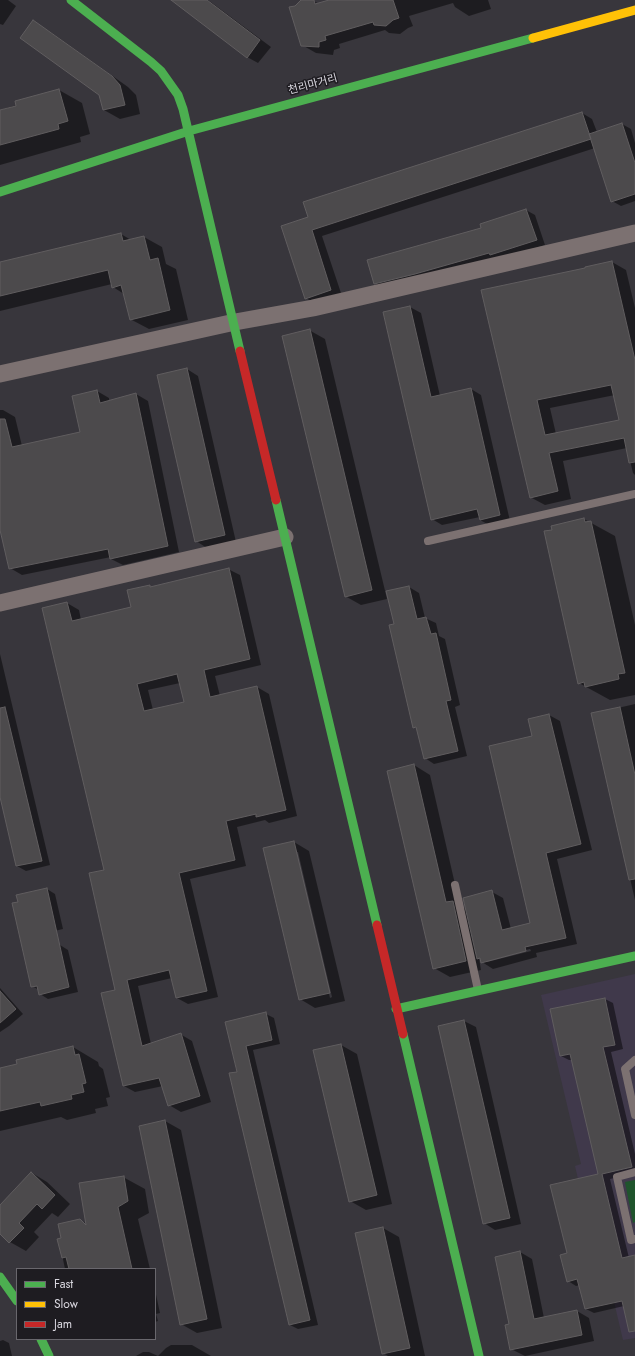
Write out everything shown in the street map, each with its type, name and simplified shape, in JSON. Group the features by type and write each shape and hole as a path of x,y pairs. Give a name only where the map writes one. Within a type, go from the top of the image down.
{"main road":[{"path":"71,0 151,62 160,71 178,95 183,109 235,322 479,1356"},
{"name":"천리마거리","path":"0,192 189,131 635,10"},
{"path":"396,1009 635,956"},
{"path":"0,1277 16,1300"},
{"path":"41,1340 49,1356"}],"street":[{"path":"0,374 235,322 313,308 635,232"},
{"path":"0,603 285,537"}],"lane":[{"path":"428,541 635,494"},
{"path":"455,885 478,991"},
{"path":"635,1060 625,1069 635,1115"},
{"path":"635,1172 618,1177 631,1240 635,1239"}],"shaded area":[{"path":"635,974 635,1338 623,1340 602,1251 595,1253 575,1166 581,1164 541,995"}],"green space":[{"path":"635,1180 635,1222 633,1223 625,1182"}],"building":[{"path":"171,0 207,0 260,40 247,58"},
{"path":"301,0 314,0 315,4 329,0 393,0 399,18 393,20 386,26 374,25 373,22 325,36 326,40 319,42 319,47 301,46 289,7 295,6"},
{"path":"33,20 112,76 120,85 125,105 103,110 99,95 20,38"},
{"path":"59,89 68,121 58,124 59,129 0,145 0,110 16,106 15,101"},
{"path":"582,112 591,139 312,230 331,290 305,299 281,226 308,217 303,202"},
{"path":"622,123 635,163 635,194 611,202 589,134"},
{"path":"526,209 537,240 490,255 489,253 374,284 367,260 481,228 480,224"},
{"path":"121,233 123,241 144,236 150,260 158,258 170,310 130,320 121,285 112,288 108,270 0,296 0,262"},
{"path":"612,261 635,360 635,462 629,463 624,438 549,453 558,491 530,498 481,290","holes":["611,385 619,420 545,435 537,400"]},
{"path":"410,306 431,397 471,388 500,515 480,520 477,509 431,520 383,312"},
{"path":"310,329 372,590 345,597 282,336"},
{"path":"187,368 225,535 195,542 157,375"},
{"path":"97,390 100,403 136,393 168,546 110,559 108,549 9,569 0,530 0,419 5,419 12,447 80,432 72,396"},
{"path":"584,518 585,522 591,521 625,673 618,674 619,679 585,687 584,682 578,684 544,531 552,530 551,526"},
{"path":"229,568 250,659 204,670 210,697 257,686 286,810 256,817 256,814 226,821 235,860 179,873 207,991 176,998 169,970 127,980 142,1046 181,1033 200,1096 168,1106 159,1078 123,1086 101,993 115,990 89,873 104,870 42,608 67,602 72,621 131,607 127,590 150,585 150,587","holes":["177,674 184,702 144,711 137,684"]},
{"path":"409,586 417,619 426,617 431,634 436,633 451,700 446,701 458,751 424,759 416,727 413,728 389,625 394,624 386,591"},
{"path":"5,707 42,861 16,866 0,797 0,708"},
{"path":"620,707 635,775 635,879 629,880 591,713"},
{"path":"549,714 581,844 546,853 566,938 525,947 526,951 481,963 480,958 477,959 463,898 492,890 502,930 530,923 489,746 532,736 528,719"},
{"path":"414,764 446,902 453,901 466,961 433,969 387,771"},
{"path":"294,841 330,993 299,1000 263,848"},
{"path":"47,888 69,987 39,995 37,986 31,987 12,903 18,902 16,895"},
{"path":"0,991 16,1009 0,1023"},
{"path":"605,998 615,1045 603,1047 632,1167 602,1174 622,1258 635,1255 635,1331 629,1332 622,1301 585,1309 577,1279 567,1282 560,1255 567,1253 550,1185 598,1174 570,1054 560,1056 550,1009"},
{"path":"266,1012 272,1040 246,1046 310,1320 289,1325 229,1073 237,1072 225,1022"},
{"path":"464,1020 510,1218 483,1224 438,1026"},
{"path":"341,1044 377,1195 349,1202 313,1050"},
{"path":"73,1046 75,1055 79,1054 86,1083 82,1084 84,1092 71,1095 72,1099 41,1106 40,1102 0,1111 0,1068 17,1064 16,1060"},
{"path":"165,1120 207,1319 180,1325 139,1126"},
{"path":"31,1172 55,1195 42,1209 37,1204 19,1223 24,1228 9,1243 0,1234 0,1205"},
{"path":"124,1176 128,1201 118,1207 132,1268 69,1268 66,1257 62,1258 57,1239 61,1238 58,1224 80,1219 86,1225 79,1183"},
{"path":"383,1227 410,1348 382,1354 355,1233"},
{"path":"520,1251 534,1319 577,1310 582,1335 510,1350 505,1325 509,1324 495,1257"}],"traffic: fast":[{"path":"71,0 151,62 161,71 178,95 183,109 240,351"},
{"path":"0,192 189,131 533,38"},
{"path":"276,500 377,925"},
{"path":"396,1009 635,956"},
{"path":"403,1034 479,1356"},
{"path":"0,1277 16,1300"},
{"path":"41,1340 49,1356"}],"traffic: slow":[{"path":"533,38 635,10"}],"traffic: jam":[{"path":"240,351 276,500"},
{"path":"377,925 403,1034"}]}
